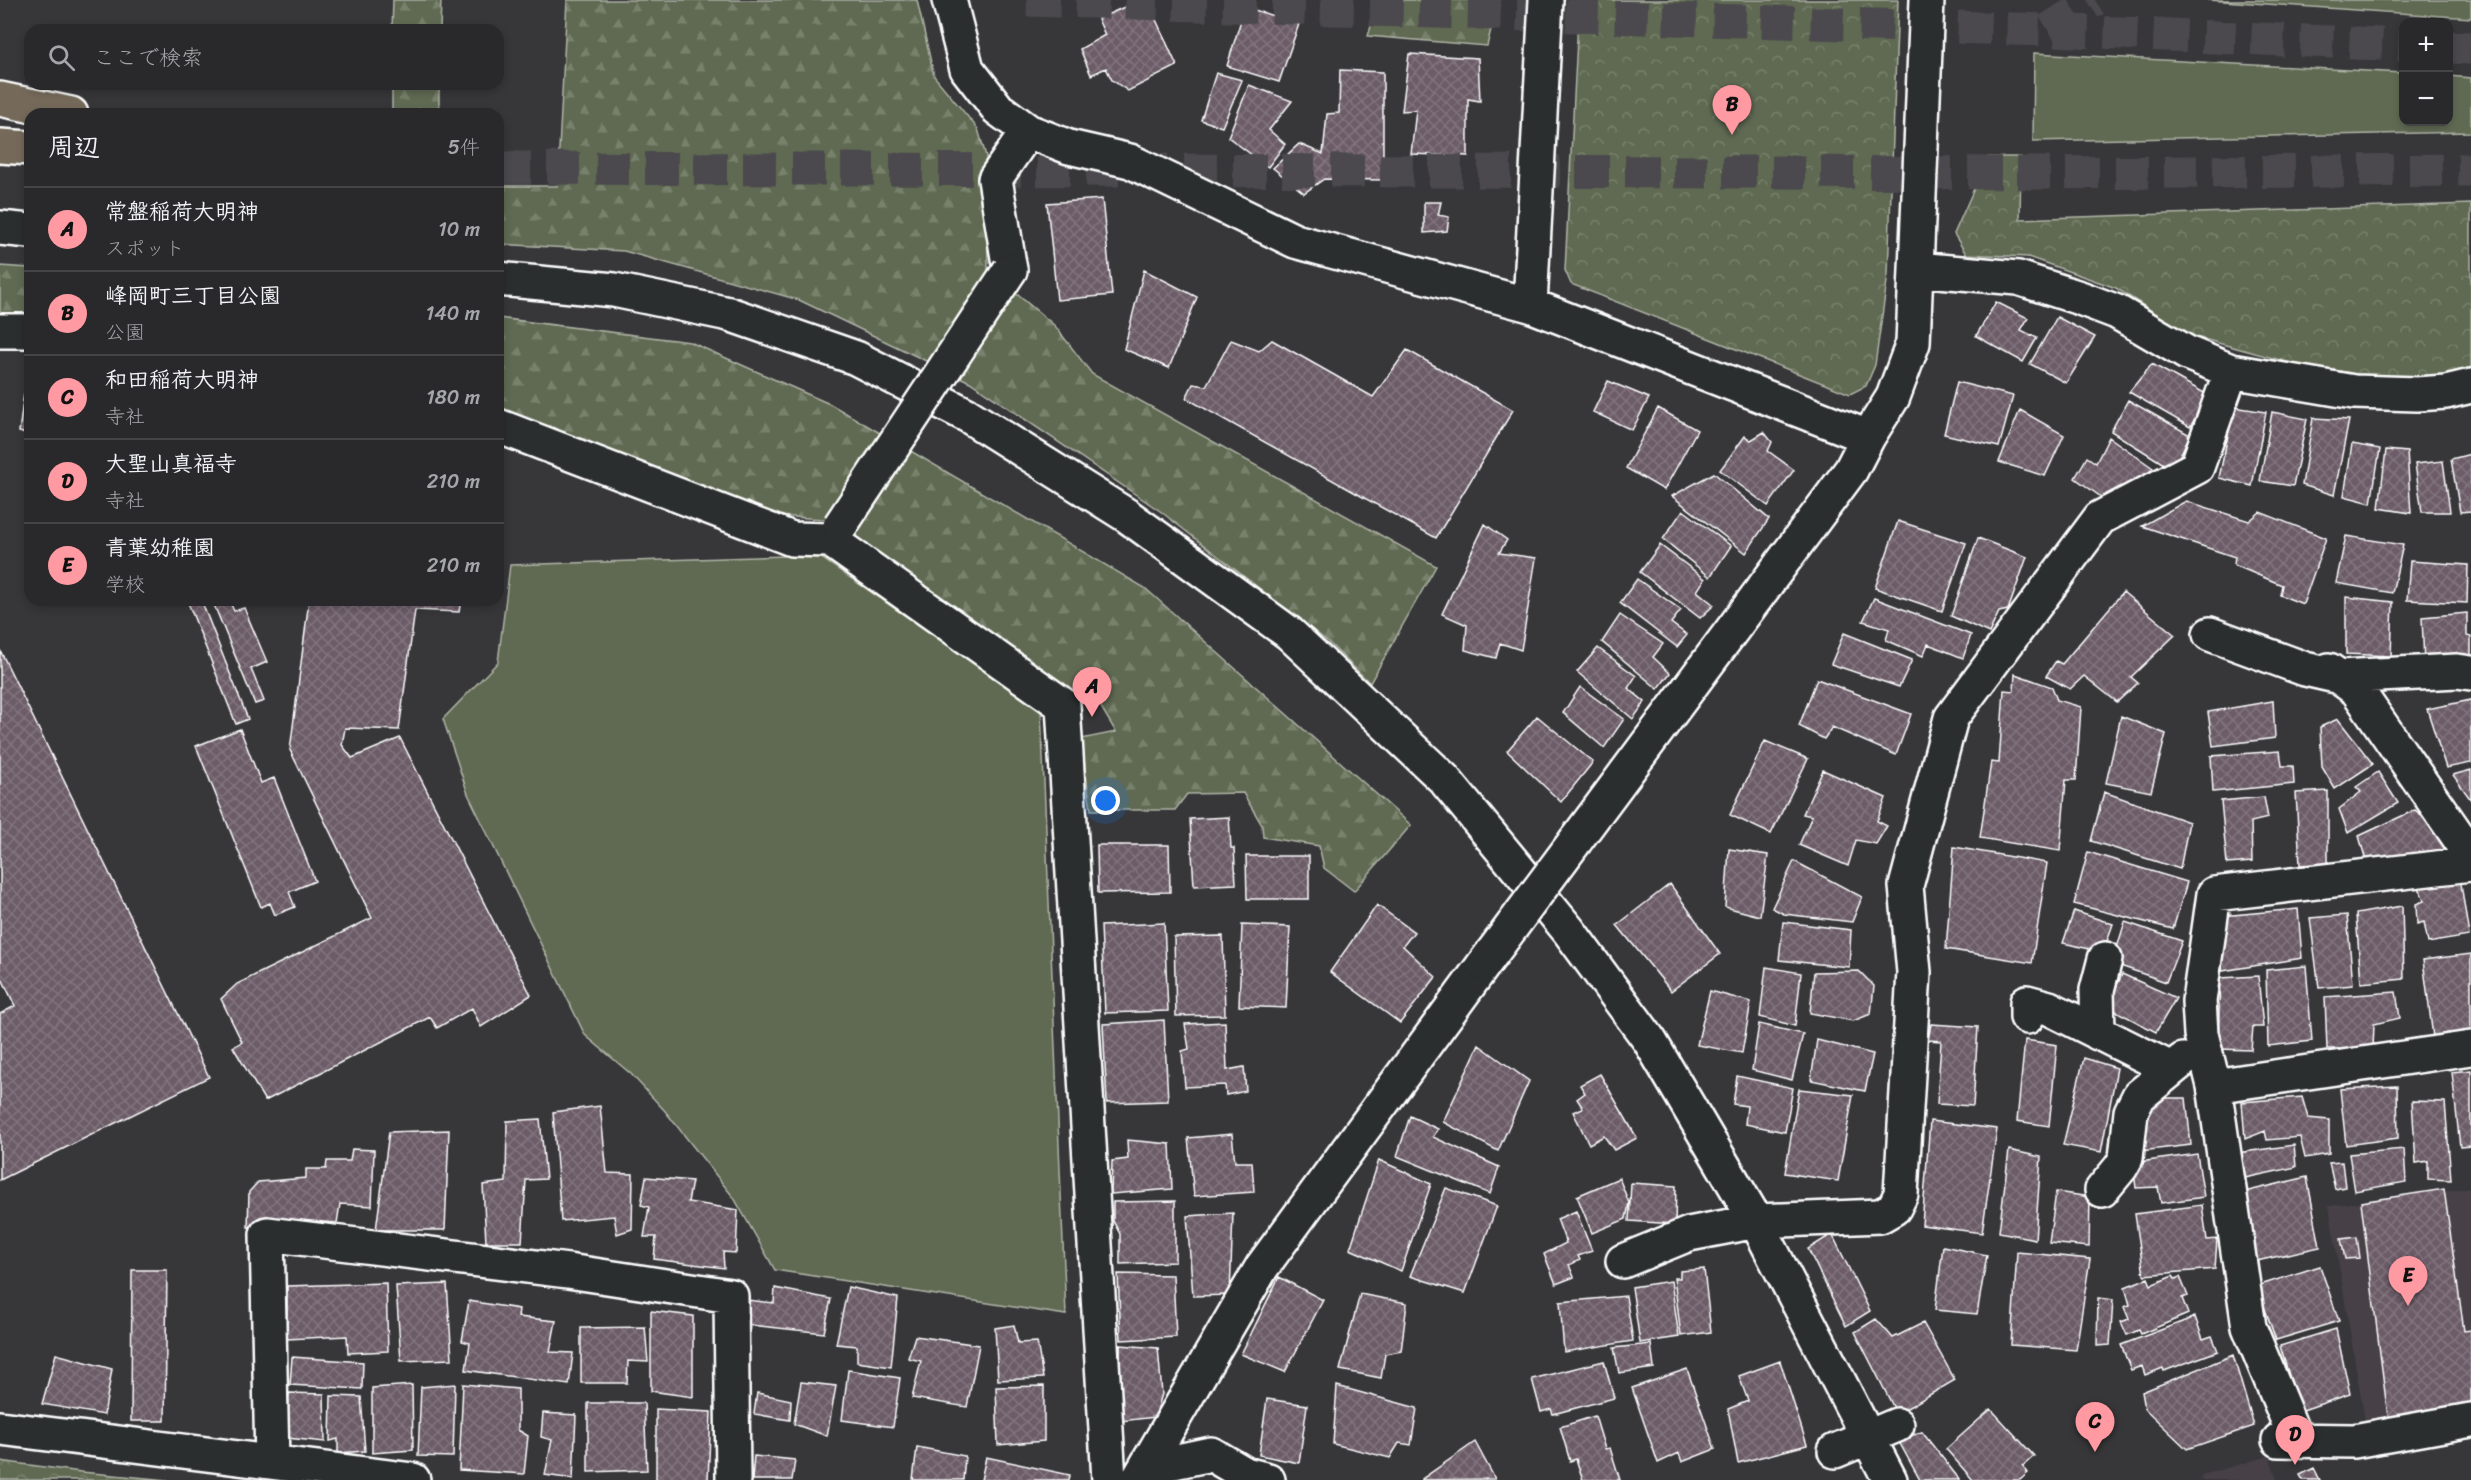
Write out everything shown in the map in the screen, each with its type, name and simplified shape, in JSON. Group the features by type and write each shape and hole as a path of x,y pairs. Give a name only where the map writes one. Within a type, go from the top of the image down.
{"highway":[{"path":"0,99 43,108"},
{"path":"0,146 24,148"}],"street":[{"path":"949,0 967,69 998,109 1028,131 1069,147 1130,161 1294,242 1530,305 1868,437"},
{"path":"1530,305 1546,0"},
{"path":"1141,1474 1262,1267 1851,470 1893,397 1913,343 1927,0"},
{"path":"835,533 1010,270 995,179 1028,131"},
{"path":"0,228 24,230"},
{"path":"1916,269 2018,278 2080,298 2117,312 2187,353 2231,371 2354,392 2417,394 2446,392 2471,386"},
{"path":"504,280 614,290 729,314 856,358 967,415 1126,515 1289,633 1444,779 1569,931 1650,1041 1882,1431 1890,1480"},
{"path":"0,331 24,331"},
{"path":"1623,1261 1689,1234 1756,1221 1880,1216 1894,1208 1901,1194 1920,972 1906,886 1951,718 2100,518 2197,468 2231,371"},
{"path":"504,428 792,539 835,533 1063,705 1109,1480"},
{"path":"2210,633 2305,669 2340,677 2457,671 2471,673"},
{"path":"2309,656 2357,690 2471,855"},
{"path":"2471,864 2214,894 2199,1001 2201,1034 2213,1082 2249,1327 2288,1440 2354,1441 2471,1420"},
{"path":"2097,1021 2097,990 2105,959"},
{"path":"2027,1017 2026,1002 2097,1021 2213,1082 2471,1048"},
{"path":"2102,1190 2126,1158 2131,1112 2139,1095 2172,1059"},
{"path":"272,1462 267,1234 568,1271 731,1296 733,1480"},
{"path":"0,1428 413,1480"},
{"path":"1836,1451 1882,1431"},
{"path":"1141,1474 1211,1454 1245,1474 1268,1480"}],"shaded area":[{"path":"2471,1188 2471,1406 2365,1421 2329,1206"},
{"path":"2269,1456 2277,1480 2200,1480 2202,1475"}],"green space":[{"path":"393,0 441,0 440,24 392,24"},
{"path":"567,0 917,0 934,76 978,129 986,156 988,270 1055,326 1092,374 1436,566 1370,683 1327,641 1160,511 970,382 799,300 624,251 504,244 504,186 557,186"},
{"path":"1379,0 1498,0 1487,46 1368,36"},
{"path":"1579,0 1898,0 1888,274 1875,365 1866,386 1850,394 1571,284 1565,270"},
{"path":"2208,0 2471,0 2471,18"},
{"path":"2034,53 2399,73 2399,126 2453,126 2453,76 2471,78 2471,132 2033,141"},
{"path":"392,90 439,90 439,108 392,108"},
{"path":"1988,157 2021,157 2020,219 2471,204 2471,367 2452,374 2386,379 2299,365 2189,335 2116,288 2028,257 1966,254 1954,234"},
{"path":"0,266 24,268 24,318 0,317"},
{"path":"504,319 690,342 832,405 1145,588 1411,825 1354,891 1324,868 1319,846 1263,837 1262,825 1243,793 1187,794 1175,810 1091,810 1081,739 1116,732 1092,692 1076,700 823,519 778,516 504,411"},
{"path":"817,555 1041,709 1066,1315 775,1270 734,1198 665,1111 631,1074 585,1035 468,794 443,719 498,662 510,565"},
{"path":"0,1461 81,1472 168,1480 0,1480"}],"building":[{"path":"1140,0 1147,0 1177,66 1128,91 1112,80 1106,68 1091,75 1080,49 1105,35 1098,19"},
{"path":"1245,7 1299,24 1279,82 1227,66"},
{"path":"1409,54 1478,58 1480,101 1468,99 1468,156 1411,154 1416,110 1402,111"},
{"path":"1340,70 1383,72 1383,180 1324,179 1304,193 1273,168 1299,144 1323,154 1327,114 1339,113"},
{"path":"1216,73 1242,80 1222,127 1201,120"},
{"path":"1249,85 1292,101 1269,130 1285,144 1268,167 1228,137"},
{"path":"1102,199 1112,295 1057,300 1047,203"},
{"path":"1424,202 1441,202 1438,215 1449,217 1447,231 1424,233"},
{"path":"1144,270 1197,297 1169,368 1124,349"},
{"path":"1996,302 2028,318 2021,330 2037,338 2023,362 1976,336"},
{"path":"2057,317 2095,337 2066,383 2030,364"},
{"path":"1231,340 1259,351 1272,340 1373,397 1407,350 1513,410 1436,538 1186,398 1193,384 1206,386"},
{"path":"2152,364 2208,395 2190,427 2129,392"},
{"path":"1608,381 1649,398 1632,430 1593,412"},
{"path":"1957,382 2013,396 1999,447 1944,434"},
{"path":"24,394 24,433 19,432"},
{"path":"2128,400 2190,435 2178,459 2167,466 2111,431"},
{"path":"2234,407 2266,412 2252,486 2219,478"},
{"path":"1658,408 1697,430 1664,490 1626,468"},
{"path":"2020,410 2064,435 2045,476 1999,462"},
{"path":"2272,412 2307,419 2293,486 2260,481"},
{"path":"2313,418 2349,420 2334,495 2302,485"},
{"path":"1764,432 1772,442 1768,451 1794,470 1768,506 1720,470 1745,436 1751,440"},
{"path":"2109,437 2153,468 2139,483 2101,497 2075,478 2087,457 2096,463"},
{"path":"2352,444 2380,449 2371,503 2344,496"},
{"path":"2386,450 2407,452 2411,513 2379,508"},
{"path":"2471,454 2471,511 2460,512 2451,459"},
{"path":"2443,461 2450,512 2422,512 2415,464"},
{"path":"1714,473 1769,519 1746,553 1672,496"},
{"path":"2186,501 2249,521 2260,512 2326,538 2303,604 2280,595 2282,585 2234,565 2235,557 2142,526"},
{"path":"1683,510 1731,546 1710,577 1663,539"},
{"path":"1898,521 1966,543 1942,611 1875,588"},
{"path":"1485,524 1507,540 1499,553 1536,558 1521,650 1500,643 1496,658 1465,650 1467,625 1442,614"},
{"path":"2346,536 2403,545 2392,593 2336,583"},
{"path":"1978,538 2027,557 2008,610 1999,612 1989,633 1951,616"},
{"path":"1660,545 1705,579 1697,591 1714,605 1700,618 1640,572"},
{"path":"2410,561 2468,565 2467,603 2407,600"},
{"path":"1637,579 1681,610 1671,623 1687,635 1677,647 1620,603"},
{"path":"2123,592 2175,635 2131,677 2138,683 2117,702 2084,676 2070,689 2046,676 2056,661 2062,664"},
{"path":"2346,597 2393,602 2391,656 2346,654"},
{"path":"1874,598 1971,635 1963,658 1928,644 1923,656 1886,640 1889,629 1863,621"},
{"path":"189,606 203,606 248,719 236,724"},
{"path":"214,606 232,606 234,611 244,608 267,662 251,669 264,701 255,704"},
{"path":"308,606 460,606 459,612 415,610 399,730 345,728 342,745 352,758 400,738 531,995 481,1027 472,1008 437,1028 430,1017 265,1101 233,1047 242,1042 221,999 237,984 372,918 290,750"},
{"path":"2467,613 2467,636 2471,637 2471,664 2424,663 2422,617"},
{"path":"1620,615 1663,644 1653,657 1670,673 1658,689 1602,642"},
{"path":"1844,633 1912,660 1899,687 1831,664"},
{"path":"1598,648 1636,676 1628,688 1645,702 1633,719 1577,672"},
{"path":"0,650 209,1077 0,1180 0,1014 15,1006 0,974"},
{"path":"2015,674 2052,687 2057,700 2081,707 2076,780 2066,780 2060,851 1980,838 1991,762 1999,763 2004,690 2014,691"},
{"path":"1817,679 1911,714 1896,755 1832,727 1824,739 1799,726"},
{"path":"1580,687 1624,719 1604,748 1563,713"},
{"path":"2471,700 2471,763 2446,768 2427,709"},
{"path":"2273,701 2275,738 2213,746 2208,712"},
{"path":"1537,716 1593,762 1561,802 1507,751"},
{"path":"2121,716 2166,734 2151,792 2106,783"},
{"path":"2338,719 2373,764 2335,789 2322,767 2320,727"},
{"path":"240,729 261,783 274,778 315,881 289,892 295,907 275,915 270,903 261,907 196,746"},
{"path":"1765,741 1808,759 1771,834 1730,815"},
{"path":"2280,751 2282,766 2293,766 2294,784 2213,792 2211,756"},
{"path":"1823,770 1886,798 1877,821 1887,826 1876,844 1856,840 1848,866 1799,845 1812,816 1803,814"},
{"path":"2471,770 2471,800 2453,775"},
{"path":"2378,772 2398,803 2348,833 2339,809 2361,792 2356,787"},
{"path":"2328,791 2328,863 2300,865 2296,793"},
{"path":"2104,792 2189,822 2180,869 2091,841"},
{"path":"2264,797 2268,818 2251,822 2252,862 2227,864 2221,801"},
{"path":"2415,810 2440,831 2447,859 2368,868 2359,836"},
{"path":"1229,817 1236,884 1194,886 1190,819"},
{"path":"1097,845 1169,845 1170,892 1098,893"},
{"path":"1954,847 2047,863 2032,963 1946,949"},
{"path":"1729,849 1768,855 1760,916 1725,907"},
{"path":"2088,852 2187,882 2173,929 2074,904"},
{"path":"1246,856 1309,856 1309,899 1247,899"},
{"path":"1794,861 1862,897 1852,922 1784,914 1772,908"},
{"path":"2460,877 2469,936 2428,943 2424,922 2417,924 2416,904 2424,901 2419,887"},
{"path":"1670,884 1720,954 1671,991 1617,925"},
{"path":"1377,905 1414,932 1403,946 1436,977 1400,1023 1330,972"},
{"path":"2402,906 2404,979 2361,983 2356,914"},
{"path":"2298,909 2302,958 2222,971 2222,916"},
{"path":"2074,911 2113,924 2103,952 2063,943"},
{"path":"2347,915 2353,985 2319,988 2310,918"},
{"path":"1783,922 1851,930 1849,967 1779,960"},
{"path":"2125,922 2182,941 2166,982 2112,963"},
{"path":"1164,923 1168,1011 1105,1013 1101,926"},
{"path":"1242,925 1290,927 1286,1008 1239,1006"},
{"path":"1223,936 1225,1015 1176,1016 1174,937"},
{"path":"2471,954 2471,1032 2433,1037 2423,960"},
{"path":"2306,966 2312,1041 2268,1046 2266,970"},
{"path":"1766,967 1801,973 1795,1026 1760,1017"},
{"path":"1859,971 1874,986 1871,1014 1853,1021 1810,1013 1814,972"},
{"path":"2122,974 2176,998 2156,1032 2108,1007"},
{"path":"2258,976 2263,1027 2253,1027 2251,1050 2218,1049 2220,978"},
{"path":"1710,991 1751,1002 1742,1053 1697,1045"},
{"path":"2396,992 2400,1018 2374,1024 2373,1049 2327,1049 2325,997"},
{"path":"1164,1020 1168,1101 1107,1103 1103,1024"},
{"path":"1225,1022 1227,1070 1244,1067 1246,1091 1226,1095 1225,1085 1185,1087 1182,1051 1189,1049 1185,1024"},
{"path":"1759,1024 1803,1034 1792,1080 1752,1070"},
{"path":"1931,1024 1978,1027 1973,1106 1937,1104 1941,1041 1928,1040"},
{"path":"1817,1040 1873,1054 1865,1091 1811,1080"},
{"path":"2025,1040 2057,1045 2049,1126 2017,1121"},
{"path":"1479,1045 1529,1081 1498,1151 1443,1122"},
{"path":"2084,1058 2117,1068 2101,1152 2063,1145"},
{"path":"2471,1070 2471,1146 2460,1147 2452,1072"},
{"path":"1600,1074 1637,1138 1614,1150 1604,1136 1589,1144 1573,1112 1583,1108 1577,1099 1585,1093 1580,1085"},
{"path":"1737,1076 1793,1088 1785,1132 1745,1124 1747,1106 1733,1104"},
{"path":"2397,1086 2398,1138 2346,1145 2340,1089"},
{"path":"1799,1089 1853,1095 1838,1181 1785,1173"},
{"path":"2302,1097 2308,1118 2329,1120 2329,1154 2305,1158 2300,1137 2267,1140 2265,1131 2245,1139 2242,1102"},
{"path":"2155,1098 2186,1098 2191,1145 2141,1151 2142,1113"},
{"path":"2412,1101 2445,1102 2451,1180 2428,1179 2428,1161 2416,1163"},
{"path":"600,1106 607,1173 633,1174 632,1229 617,1234 614,1216 561,1221 553,1112"},
{"path":"1410,1116 1438,1129 1433,1137 1499,1167 1490,1194 1397,1156"},
{"path":"540,1119 546,1179 526,1180 522,1242 486,1242 483,1185 506,1182 507,1121"},
{"path":"1930,1121 1997,1129 1982,1233 1922,1225"},
{"path":"449,1130 445,1230 376,1230 389,1132"},
{"path":"1232,1134 1235,1162 1252,1162 1254,1192 1194,1196 1188,1138"},
{"path":"1127,1140 1170,1144 1172,1189 1111,1194 1112,1161 1128,1159"},
{"path":"2294,1145 2296,1167 2240,1179 2237,1153"},
{"path":"352,1149 374,1150 372,1206 340,1204 337,1223 282,1219 281,1229 248,1227 249,1192 258,1182 306,1178 306,1169 326,1169 327,1161 350,1161"},
{"path":"2404,1149 2406,1182 2355,1191 2349,1154"},
{"path":"2009,1150 2041,1157 2035,1239 1999,1232"},
{"path":"2197,1154 2204,1197 2161,1203 2158,1187 2136,1188 2133,1163"},
{"path":"1379,1160 1431,1184 1401,1271 1350,1249"},
{"path":"2342,1162 2345,1187 2335,1189 2329,1163"},
{"path":"646,1177 692,1181 688,1202 738,1210 736,1253 723,1252 724,1268 654,1259 656,1237 644,1237 649,1207 641,1205"},
{"path":"2307,1177 2320,1247 2252,1262 2244,1192"},
{"path":"1619,1178 1629,1203 1626,1219 1592,1233 1577,1196"},
{"path":"1631,1183 1676,1186 1675,1224 1629,1221"},
{"path":"1446,1188 1497,1206 1465,1293 1410,1276"},
{"path":"2444,1189 2464,1331 2471,1330 2471,1403 2388,1417 2361,1202"},
{"path":"2056,1192 2090,1197 2089,1247 2049,1243"},
{"path":"1175,1201 1175,1262 1120,1264 1120,1234 1113,1221 1113,1202"},
{"path":"2202,1205 2207,1240 2217,1239 2215,1269 2144,1275 2135,1214"},
{"path":"1576,1211 1592,1251 1578,1256 1580,1260 1569,1265 1574,1277 1556,1284 1544,1254 1566,1243 1557,1219"},
{"path":"1233,1213 1230,1295 1193,1296 1187,1216"},
{"path":"1832,1234 1870,1311 1846,1326 1808,1249"},
{"path":"2357,1237 2360,1258 2345,1259 2341,1239"},
{"path":"1943,1246 1987,1255 1977,1314 1935,1310"},
{"path":"2017,1252 2090,1259 2076,1350 2011,1345"},
{"path":"2320,1266 2339,1321 2276,1340 2257,1286"},
{"path":"1704,1269 1711,1332 1681,1336 1674,1278 1680,1278 1680,1271"},
{"path":"132,1270 167,1270 165,1421 131,1421"},
{"path":"1118,1274 1173,1275 1176,1337 1121,1340"},
{"path":"2173,1276 2175,1279 2180,1277 2188,1296 2182,1298 2188,1314 2141,1334 2139,1330 2127,1335 2121,1322 2129,1319 2124,1307 2130,1305 2125,1287 2148,1278 2151,1285"},
{"path":"1279,1277 1323,1300 1285,1372 1241,1354"},
{"path":"1671,1281 1679,1337 1640,1343 1632,1287"},
{"path":"386,1283 388,1351 348,1353 347,1336 287,1339 287,1286"},
{"path":"447,1284 452,1359 401,1361 396,1286"},
{"path":"848,1287 898,1298 891,1367 857,1362 857,1346 836,1344"},
{"path":"775,1288 831,1299 824,1333 742,1324 747,1300 774,1303"},
{"path":"1360,1294 1407,1303 1401,1351 1385,1354 1381,1378 1340,1370"},
{"path":"1626,1296 1633,1341 1564,1352 1560,1302"},
{"path":"2098,1298 2113,1300 2110,1345 2097,1346"},
{"path":"469,1301 519,1309 518,1317 556,1321 550,1352 573,1353 569,1385 466,1370 470,1343 462,1341"},
{"path":"651,1311 693,1316 693,1397 651,1391"},
{"path":"2195,1317 2203,1339 2212,1336 2218,1351 2164,1371 2163,1368 2145,1375 2142,1366 2131,1370 2121,1345"},
{"path":"1876,1319 1893,1338 1923,1323 1955,1380 1897,1414 1855,1332"},
{"path":"1014,1325 1018,1343 1037,1342 1043,1378 998,1380 995,1328"},
{"path":"645,1327 648,1362 628,1361 627,1383 581,1383 581,1328"},
{"path":"2336,1329 2350,1394 2300,1411 2280,1346"},
{"path":"915,1336 979,1345 967,1407 912,1398 921,1361 908,1358"},
{"path":"1651,1344 1654,1368 1619,1373 1614,1348"},
{"path":"1120,1345 1158,1348 1162,1394 1155,1417 1121,1421"},
{"path":"56,1354 112,1369 104,1415 42,1404"},
{"path":"2233,1355 2254,1426 2187,1449 2145,1409 2142,1392"},
{"path":"292,1357 363,1362 362,1389 290,1385"},
{"path":"1604,1361 1614,1398 1553,1414 1551,1409 1541,1412 1532,1379"},
{"path":"1780,1361 1807,1445 1738,1463 1728,1409 1748,1401 1739,1376"},
{"path":"1687,1369 1715,1449 1682,1462 1679,1453 1658,1463 1632,1388"},
{"path":"848,1370 900,1378 893,1427 842,1420"},
{"path":"801,1382 836,1386 827,1436 794,1424"},
{"path":"455,1384 453,1457 418,1456 421,1387"},
{"path":"463,1384 518,1389 518,1430 528,1436 524,1474 459,1470"},
{"path":"412,1385 413,1450 372,1453 372,1388"},
{"path":"1044,1386 1044,1441 998,1445 996,1387"},
{"path":"1337,1386 1417,1408 1411,1445 1399,1443 1390,1458 1333,1444"},
{"path":"289,1393 324,1394 325,1442 287,1438"},
{"path":"757,1393 791,1400 790,1420 754,1414"},
{"path":"331,1396 361,1397 365,1451 338,1453 338,1439 330,1441"},
{"path":"1267,1399 1307,1405 1299,1463 1259,1455"},
{"path":"588,1403 644,1403 647,1470 588,1472"},
{"path":"656,1409 711,1412 708,1480 656,1480"},
{"path":"1991,1409 2034,1456 2023,1466 2028,1473 2020,1480 1973,1480 1946,1449"},
{"path":"543,1413 576,1415 573,1479 545,1475 552,1440 541,1437"},
{"path":"1595,1416 1605,1449 1610,1448 1620,1480 1583,1480 1576,1459 1570,1461 1560,1427"},
{"path":"1922,1432 1960,1480 1920,1480 1898,1440"},
{"path":"1475,1442 1495,1479 1422,1480 1422,1479"},
{"path":"917,1447 965,1456 963,1480 913,1480"},
{"path":"754,1456 795,1460 792,1480 752,1480"},
{"path":"986,1457 1070,1475 1069,1480 981,1480"},
{"path":"2314,1468 2320,1480 2303,1480 2300,1475"}],"tunnel":[{"path":"1027,0 2048,30 2399,45"},
{"path":"2048,30 2095,0"},
{"path":"2453,47 2471,48"},
{"path":"504,168 2045,173 2471,170"}],"place":[{"name":"峰岡町三丁目公園","path":"1732,135"},
{"name":"常盤稲荷大明神","path":"1092,717"},
{"name":"青葉幼稚園","path":"2408,1306"},
{"name":"和田稲荷大明神","path":"2095,1452"},
{"name":"大聖山真福寺","path":"2295,1465"}]}
